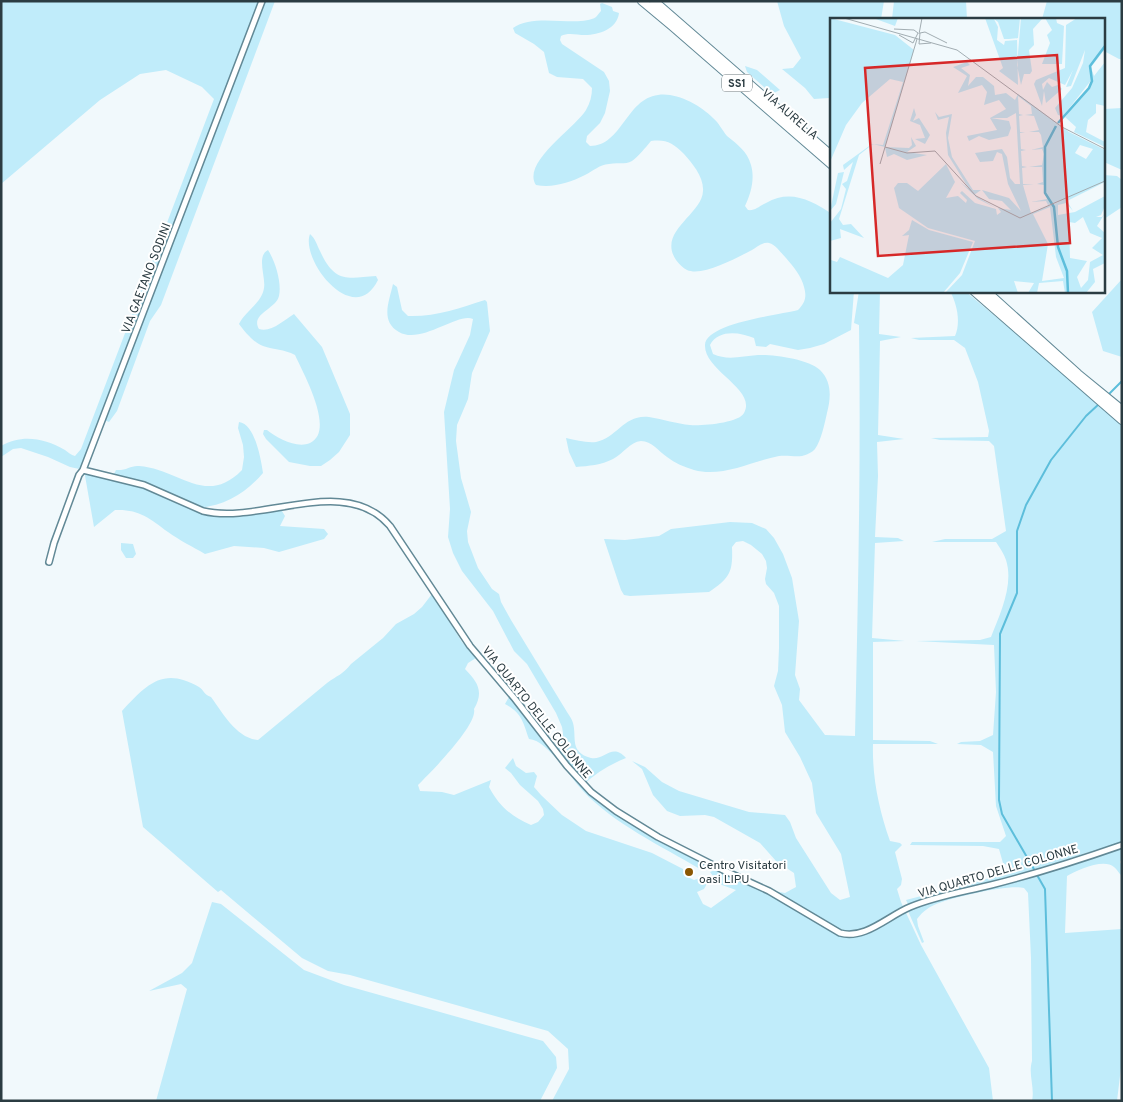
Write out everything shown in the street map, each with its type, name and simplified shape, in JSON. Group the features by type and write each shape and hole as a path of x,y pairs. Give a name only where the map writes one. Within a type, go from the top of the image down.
{"highway":[{"name":"VIA AURELIA","path":"642,1 830,163"},
{"name":"VIA AURELIA","path":"654,1 830,154"},
{"path":"975,292 1076,377 1122,410"},
{"path":"987,292 1122,420"}],"street":[{"name":"VIA GAETANO SODINI","path":"48,562 79,475 83,470 262,1"},
{"name":"VIA QUARTO DELLE COLONNE","path":"83,470 144,485 203,511 212,513 238,513 342,502 357,504 373,510 390,526 470,646 512,695 566,766 592,792 616,812 658,836 723,870 769,891 840,933 851,935 860,933 905,909 925,901 990,886 1122,845"}],"shaded area":[{"path":"1,1 275,1 161,305 150,321 117,411 109,422 104,420 93,454 84,469 113,476 116,470 139,466 167,473 204,486 216,485 229,481 242,470 244,457 238,428 239,422 245,424 253,435 259,451 263,473 235,497 218,504 200,508 210,511 229,512 279,506 285,516 280,526 324,529 328,534 324,539 279,552 264,548 234,546 205,554 149,519 131,511 115,510 94,527 84,470 70,467 21,448 13,449 1,457 1,446 9,442 25,439 41,440 75,456 81,449 214,99 202,87 166,70 140,74 100,100 1,184"},
{"path":"777,1 884,1 881,18 830,18 830,100 829,98 814,99 805,88 782,69 793,68 801,58 784,26"},
{"path":"894,1 966,1 967,18 892,18"},
{"path":"1047,1 1122,1 1122,59 1106,52 1106,18 1042,18"},
{"path":"600,4 612,7 613,11 619,13 618,19 611,27 596,34 564,35 561,36 560,40 562,44 604,72 609,81 610,91 605,113 600,123 587,136 586,142 590,146 601,144 610,139 638,105 647,98 658,95 672,95 695,104 708,113 747,156 753,175 751,191 745,206 748,210 755,209 775,199 792,197 816,204 830,213 830,292 854,292 851,330 824,344 798,350 770,344 766,347 756,346 754,338 736,333 718,336 710,345 713,354 719,356 730,358 758,355 781,356 800,360 820,370 829,385 829,401 824,426 817,446 807,454 802,456 779,456 737,468 705,472 690,469 676,463 652,444 645,441 633,444 617,457 590,466 576,467 569,452 566,438 596,442 610,436 633,419 640,417 696,425 720,423 741,416 744,413 746,404 743,396 712,363 705,345 709,337 717,331 745,321 798,310 805,297 803,283 797,272 778,249 769,243 762,244 720,265 702,271 687,270 678,263 672,250 672,240 701,200 703,186 700,176 690,162 680,150 669,143 651,141 632,161 602,166 579,178 561,184 549,186 536,185 533,176 536,166 586,110 592,94 592,88 583,79 557,77 549,73 544,52 515,33 513,28 522,23 533,21 589,20 596,17 601,11"},
{"path":"745,66 757,70 780,90 772,94 747,72"},
{"path":"1122,108 1122,170 1106,163 1106,109"},
{"path":"1106,175 1117,176 1122,180 1122,207 1106,218"},
{"path":"310,234 326,262 337,274 350,278 376,276 378,280 368,293 356,297 343,294 331,285 313,259 309,245"},
{"path":"268,250 277,272 280,290 277,301 258,319 259,329 273,328 294,314 322,347 350,414 350,435 339,452 321,466 289,462 263,434 264,430 267,430 287,442 299,445 310,443 317,437 320,427 315,401 295,355 256,342 239,324 263,293 262,262 264,253"},
{"path":"1122,279 1122,357 1103,351 1092,312"},
{"path":"393,284 397,287 402,310 408,316 438,313 485,300 487,302 490,331 472,373 468,399 457,425 456,441 461,478 471,512 467,531 468,542 478,568 492,589 499,594 501,602 511,620 571,719 575,744 579,752 591,758 596,758 616,752 626,758 604,769 584,784 628,818 709,862 708,870 700,869 638,833 595,803 551,752 536,741 529,739 518,715 511,707 505,704 510,695 555,749 559,746 563,733 556,713 527,664 514,651 493,611 462,571 448,537 450,509 444,412 454,370 470,335 473,319 458,320 418,334 408,335 399,332 389,322 387,311"},
{"path":"859,292 880,292 879,334 901,337 880,341 878,435 904,439 877,442 878,476 875,537 898,538 904,541 875,543 872,638 905,641 873,642 873,740 930,741 938,744 873,744 877,793 890,841 902,845 895,852 902,879 901,885 897,889 901,902 921,945 989,1068 993,1101 552,1101 569,1069 568,1049 548,1031 350,975 328,971 302,958 221,890 218,892 143,827 122,711 147,686 156,681 175,678 199,687 211,697 237,730 243,735 258,740 327,683 342,673 383,638 396,624 414,614 432,594 462,642 476,658 468,663 465,669 476,683 479,697 469,726 433,770 418,785 420,791 442,792 454,795 491,780 489,787 502,805 512,814 531,825 538,822 544,815 543,809 538,801 505,768 513,758 516,766 526,773 534,772 537,776 534,787 541,795 562,815 586,831 652,853 683,869 684,875 694,880 706,876 708,882 704,889 697,892 703,904 711,908 736,890 719,884 710,872 720,868 769,890 785,893 796,887 794,873 776,861 760,843 714,817 705,815 680,816 667,811 653,795 642,769 632,761 645,767 662,782 679,791 749,812 785,815 796,838 831,893 840,900 850,897 841,854 816,813 812,783 800,757 785,732 782,705 774,686 778,671 779,606 774,593 766,584 767,568 762,554 743,541 736,542 732,547 732,563 729,574 722,583 709,592 630,596 624,595 621,590 604,539 625,540 659,536 671,529 730,522 752,523 766,529 774,538 783,554 792,578 799,621 795,675 800,689 799,700 825,735 855,736 860,376 859,325 854,323"},
{"path":"950,292 966,292 1122,422 1122,858 1120,862 1122,876 1110,865 1097,864 1067,876 1065,933 1122,929 1122,1059 1117,1101 1032,1101 1031,958 1028,893 1024,888 1017,887 982,892 933,906 924,911 917,919 924,942 922,943 908,911 941,898 1013,882 1090,858 1089,852 1025,873 944,892 908,904 906,900 1013,872 1010,867 1003,863 999,849 983,846 910,845 912,842 1000,842 1006,836 996,806 993,752 981,745 957,744 980,741 993,735 996,692 994,645 916,641 980,640 991,637 1007,589 1008,570 1006,560 996,542 932,542 945,539 992,539 1006,531 994,446 989,441 940,440 931,438 988,437 989,431 978,382 965,348 954,340 919,340 911,338 955,336 958,325 955,302"},
{"path":"121,543 133,544 136,554 133,558 126,558 121,550"},
{"path":"212,902 221,904 304,970 344,985 543,1041 556,1057 557,1068 540,1101 156,1101 187,989 181,984 149,991 182,973 192,963"}],"waterway":[{"path":"1108,395 1122,381"},
{"path":"1035,871 1002,814 999,800 1000,634 1017,593 1017,531 1026,505 1051,460 1086,416 1099,404"},
{"path":"1037,875 1045,889 1052,1101"}],"place":[{"name":"Centro Visitatori oasi LIPU","path":"689,872"}]}
